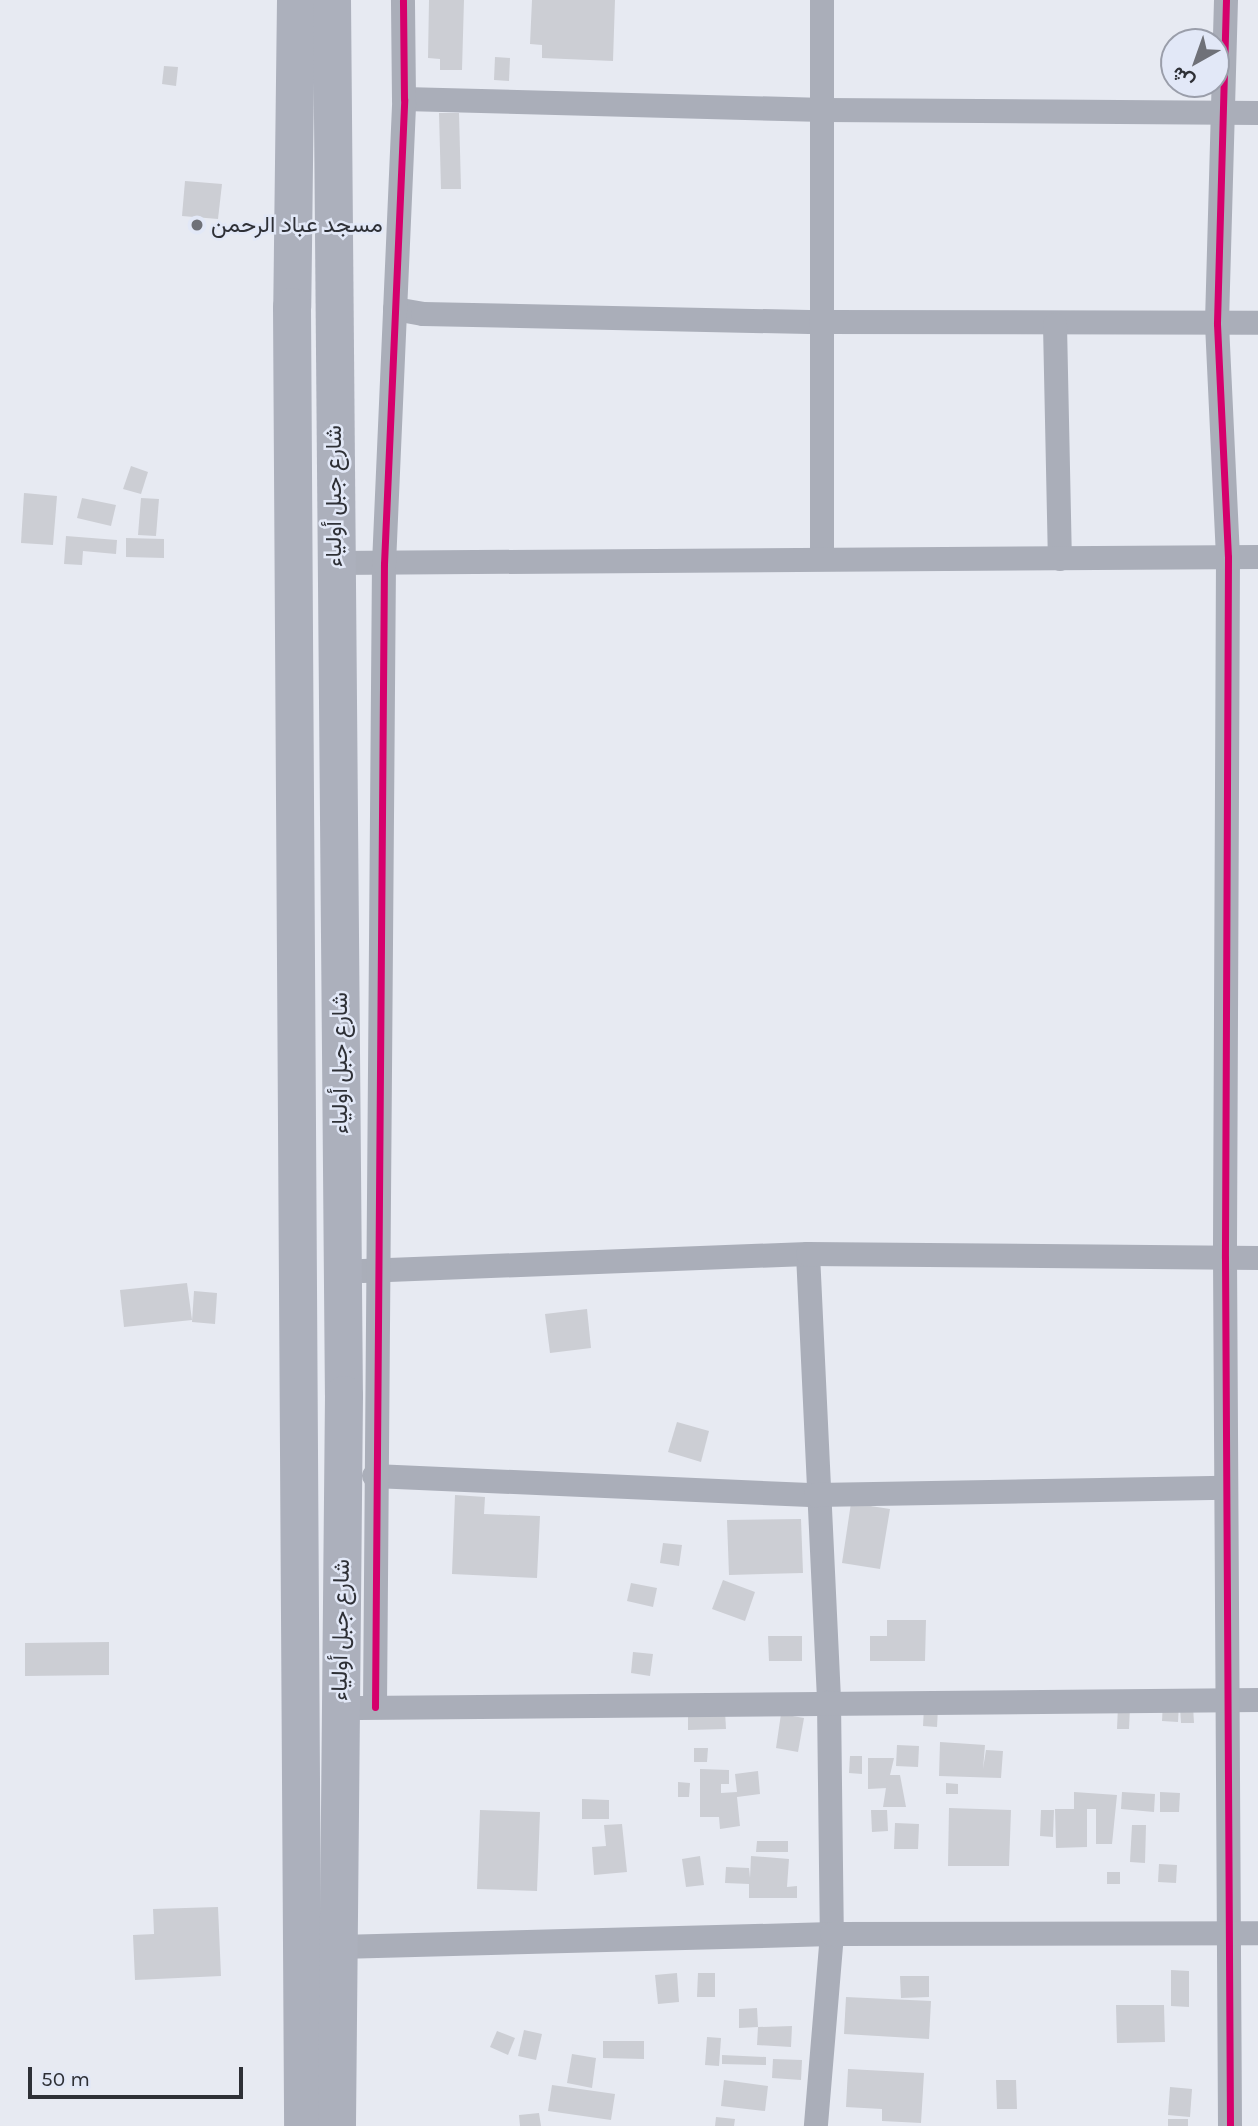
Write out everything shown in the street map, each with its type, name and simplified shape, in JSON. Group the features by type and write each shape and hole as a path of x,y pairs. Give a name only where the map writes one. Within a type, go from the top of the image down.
{"main road":[{"name":"شارع جبل أولياء","path":"296,0 292,307 303,2126"},
{"name":"شارع جبل أولياء","path":"332,0 334,563 359,1271 358,1708 340,1947 337,2126"}],"street":[{"path":"403,0 404,99 384,565 359,1271 374,1476 358,1708 1258,1700"},
{"path":"822,0 825,110 821,322 822,558"},
{"path":"1226,0 1217,324 1228,557 1225,1488 1231,1932 1230,2126"},
{"path":"404,99 825,110 1258,113"},
{"path":"394,309 423,314 821,322 1055,325 1258,323"},
{"path":"1055,325 1060,559"},
{"path":"334,563 384,565 822,558 1258,556"},
{"path":"359,1271 808,1254 1258,1258"},
{"path":"808,1254 816,1495 829,1702 832,1934 816,2126"},
{"path":"374,1476 816,1495 1225,1488"},
{"path":"340,1947 832,1934 1258,1933"}],"building":[{"path":"429,0 464,0 462,70 440,70 440,59 428,58"},
{"path":"532,0 615,0 613,61 542,58 542,45 530,44"},
{"path":"495,57 510,58 509,81 494,80"},
{"path":"164,66 178,67 176,86 162,84"},
{"path":"439,113 459,113 461,189 441,189"},
{"path":"185,181 222,184 218,219 182,216"},
{"path":"131,466 148,472 141,494 123,489"},
{"path":"24,493 57,496 53,545 21,543"},
{"path":"82,498 116,505 111,526 77,518"},
{"path":"141,498 159,499 156,536 138,535"},
{"path":"66,536 117,540 116,554 83,551 82,565 64,564"},
{"path":"126,538 164,539 164,558 126,557"},
{"path":"187,1283 192,1320 124,1327 120,1290"},
{"path":"194,1291 217,1293 215,1324 192,1322"},
{"path":"587,1309 591,1348 550,1353 545,1314"},
{"path":"677,1422 709,1431 701,1462 668,1452"},
{"path":"455,1495 485,1497 484,1514 540,1516 537,1578 452,1574"},
{"path":"851,1503 890,1509 880,1569 842,1563"},
{"path":"801,1519 803,1573 729,1575 727,1520"},
{"path":"663,1543 682,1545 679,1566 660,1563"},
{"path":"723,1580 755,1592 745,1621 712,1609"},
{"path":"631,1583 657,1588 653,1607 627,1601"},
{"path":"887,1620 926,1620 925,1661 870,1661 870,1636 887,1636"},
{"path":"768,1636 802,1636 802,1661 769,1661"},
{"path":"109,1642 109,1675 25,1676 25,1643"},
{"path":"633,1652 653,1654 650,1676 631,1673"},
{"path":"1163,1703 1179,1704 1178,1722 1162,1721"},
{"path":"1118,1706 1130,1707 1129,1729 1117,1729"},
{"path":"1193,1706 1194,1723 1181,1723 1180,1707"},
{"path":"924,1707 938,1708 937,1727 923,1726"},
{"path":"688,1711 725,1711 726,1729 688,1730"},
{"path":"781,1714 804,1718 798,1752 776,1748"},
{"path":"940,1742 985,1745 983,1769 986,1750 1003,1751 1001,1778 939,1776"},
{"path":"897,1745 919,1746 918,1767 896,1766"},
{"path":"694,1748 708,1748 707,1762 694,1762"},
{"path":"850,1756 862,1756 862,1774 849,1773"},
{"path":"868,1758 894,1758 887,1788 868,1789"},
{"path":"700,1769 729,1770 729,1784 721,1784 721,1793 737,1792 735,1774 758,1771 760,1794 737,1797 740,1826 720,1829 719,1817 700,1817"},
{"path":"888,1775 900,1775 906,1807 883,1807"},
{"path":"678,1782 690,1783 689,1797 678,1797"},
{"path":"946,1783 958,1784 958,1794 946,1794"},
{"path":"1074,1792 1117,1795 1112,1844 1096,1844 1096,1809 1087,1809 1087,1847 1056,1848 1055,1809 1074,1809"},
{"path":"1122,1792 1155,1794 1154,1812 1121,1809"},
{"path":"1160,1792 1180,1793 1179,1812 1160,1812"},
{"path":"582,1799 609,1800 609,1819 582,1819"},
{"path":"949,1808 1011,1810 1009,1866 948,1866"},
{"path":"480,1810 540,1812 537,1891 477,1889"},
{"path":"871,1810 887,1810 888,1831 872,1832"},
{"path":"1041,1810 1054,1810 1053,1837 1040,1836"},
{"path":"895,1823 919,1824 918,1849 894,1849"},
{"path":"622,1824 627,1872 594,1875 592,1847 606,1846 604,1825"},
{"path":"1132,1825 1146,1825 1145,1863 1130,1862"},
{"path":"757,1841 788,1841 788,1852 756,1852"},
{"path":"700,1856 704,1885 686,1887 682,1859"},
{"path":"751,1856 789,1859 787,1887 797,1886 797,1898 749,1898 749,1884 725,1883 726,1867 749,1868 750,1878"},
{"path":"1159,1864 1177,1865 1176,1883 1158,1882"},
{"path":"1107,1872 1120,1872 1120,1884 1107,1884"},
{"path":"218,1907 221,1976 135,1980 133,1935 154,1934 153,1909"},
{"path":"1171,1970 1189,1971 1189,2007 1171,2006"},
{"path":"677,1973 679,2002 658,2004 655,1975"},
{"path":"698,1973 715,1973 715,1997 697,1997"},
{"path":"900,1976 929,1976 929,1997 901,1998"},
{"path":"846,1997 931,2001 929,2039 844,2034"},
{"path":"1116,2005 1164,2005 1165,2042 1117,2043"},
{"path":"757,2008 758,2027 739,2028 739,2009"},
{"path":"792,2026 791,2047 757,2045 758,2027"},
{"path":"524,2030 542,2034 536,2060 518,2056"},
{"path":"497,2031 515,2038 508,2055 490,2047"},
{"path":"707,2037 721,2038 719,2066 705,2065"},
{"path":"603,2041 644,2041 644,2059 603,2058"},
{"path":"572,2054 596,2058 592,2088 567,2083"},
{"path":"722,2055 766,2057 766,2065 722,2064"},
{"path":"773,2059 802,2060 801,2080 772,2078"},
{"path":"848,2069 924,2073 921,2123 882,2121 882,2109 846,2107"},
{"path":"724,2080 768,2086 765,2111 721,2106"},
{"path":"996,2080 1016,2080 1017,2109 997,2109"},
{"path":"552,2085 615,2094 611,2120 548,2111"},
{"path":"1170,2087 1192,2089 1190,2117 1168,2115"},
{"path":"539,2113 541,2126 520,2126 519,2115"},
{"path":"716,2117 735,2119 734,2126 715,2126"},
{"path":"1168,2119 1188,2119 1188,2126 1168,2126"}],"cycle path":[{"path":"375,1707 384,564 404,99 403,0"},
{"path":"1226,0 1217,324 1228,557 1225,1258 1230,2126"}],"place":[{"name":"مسجد عباد الرحمن","path":"197,225"}]}
